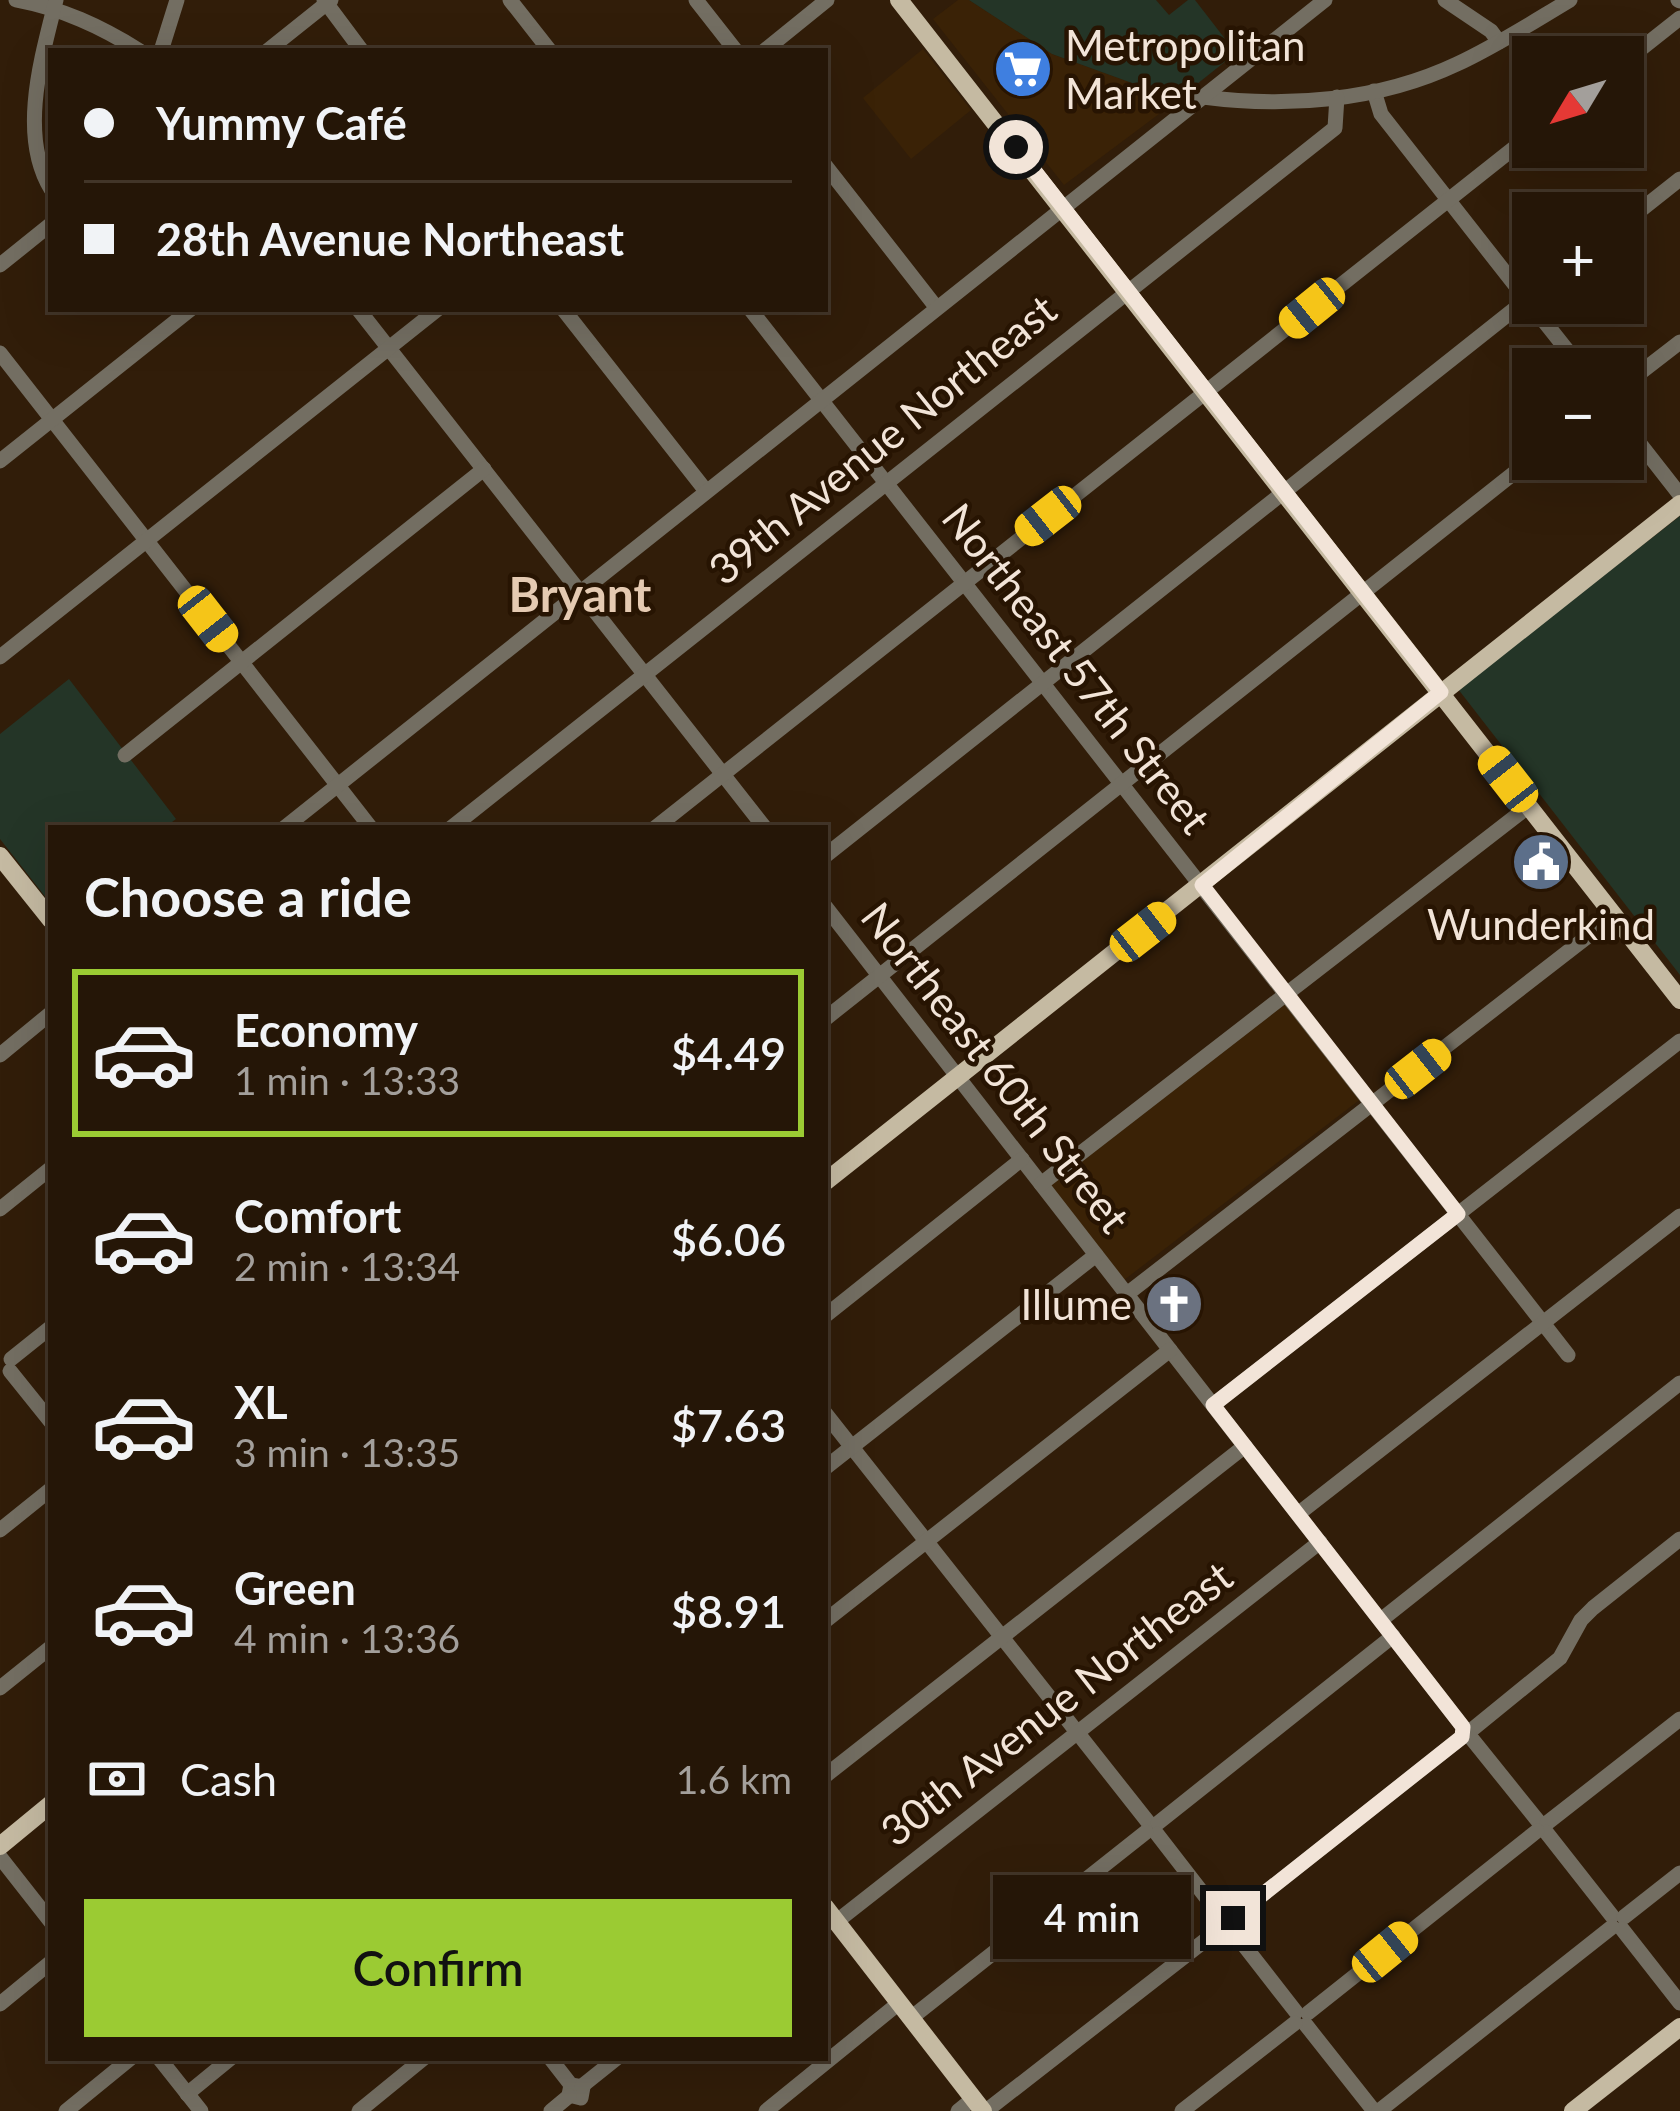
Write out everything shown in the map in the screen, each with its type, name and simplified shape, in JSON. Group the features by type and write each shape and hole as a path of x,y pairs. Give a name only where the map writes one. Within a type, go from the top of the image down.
{"main road":[{"path":"899,0 1680,1000"},
{"path":"828,1181 1680,500"},
{"path":"0,856 48,916"},
{"path":"0,1846 48,1806"},
{"path":"831,1914 975,2108"},
{"path":"1574,2111 1680,2027"}],"street":[{"path":"16,0 55,4 135,48"},
{"path":"161,48 177,0"},
{"path":"510,0 548,48"},
{"path":"697,0 734,48"},
{"path":"768,48 827,0"},
{"path":"288,825 1325,0"},
{"path":"1445,0 1498,42"},
{"path":"1203,97 1262,102 1374,92 1438,73 1570,0"},
{"path":"271,48 327,1 360,48"},
{"path":"48,181 36,130 43,50 55,4"},
{"path":"1644,46 1680,18"},
{"path":"1374,92 1381,114 1512,280"},
{"name":"39th Avenue Northeast","path":"455,825 1335,128 1337,97"},
{"path":"659,825 1512,149"},
{"path":"828,169 936,308"},
{"path":"1644,207 1680,179"},
{"path":"0,265 48,226"},
{"path":"0,461 187,312"},
{"path":"360,312 763,825"},
{"path":"0,657 434,312"},
{"path":"565,312 706,491"},
{"name":"Northeast 57th Street","path":"752,312 1568,1355"},
{"path":"828,854 1512,313"},
{"path":"1547,324 1566,348"},
{"path":"1644,370 1680,342"},
{"path":"0,353 369,825"},
{"path":"1644,451 1680,500"},
{"path":"124,755 484,470"},
{"path":"828,1016 1512,475"},
{"path":"1041,1184 1529,806"},
{"name":"Northeast 60th Street","path":"828,910 1680,2002"},
{"path":"1127,1294 1614,916"},
{"path":"0,1055 48,1015"},
{"path":"1213,1405 1680,1041"},
{"path":"828,1314 1022,1159"},
{"path":"0,1209 48,1170"},
{"path":"1298,1514 1680,1216"},
{"path":"828,1466 1096,1255"},
{"path":"48,1329 5,1365 48,1419"},
{"path":"828,1619 1170,1350"},
{"path":"1381,1620 1680,1383"},
{"path":"828,1417 1377,2111 1680,1873"},
{"path":"828,1774 1246,1446"},
{"path":"0,1530 48,1491"},
{"path":"975,2108 1227,1924 1468,1733 1560,1658 1593,1608 1680,1539"},
{"name":"30th Avenue Northeast","path":"831,1914 1077,1732 1320,1542"},
{"path":"766,2111 1152,1827 1393,1636"},
{"path":"0,1688 48,1649"},
{"path":"1182,2111 1680,1720"},
{"path":"0,1857 48,1918"},
{"path":"0,2004 48,1964"},
{"path":"66,2111 127,2061"},
{"path":"161,2061 201,2111"},
{"path":"187,2094 227,2061"},
{"path":"359,2111 420,2061"},
{"path":"552,2061 579,2095"},
{"path":"551,2111 579,2095 614,2061"}],"shaded area":[{"path":"958,0 969,0 1052,54 1143,87 1163,111 1064,185 933,19"},
{"path":"923,49 971,110 911,159 863,98"},
{"path":"1288,1002 1362,1098 1124,1280 1050,1186"}],"green space":[{"path":"969,0 1156,0 1169,15 1195,0 1236,53 1163,111 1143,87 1052,54"},
{"path":"1680,516 1680,975 1458,689"},
{"path":"69,679 176,819 168,825 48,825 48,900 0,839 0,734"}],"place":[{"name":"Metropolitan Market","path":"1023,69"},
{"name":"Wunderkind","path":"1541,862"},
{"name":"Illume","path":"1174,1304"}],"district":[{"name":"Bryant","path":"580,593"}],"route":[{"path":"1016,147 1441,692 1202,885 1458,1214 1213,1405 1463,1727 1462,1737 1233,1918"}]}
